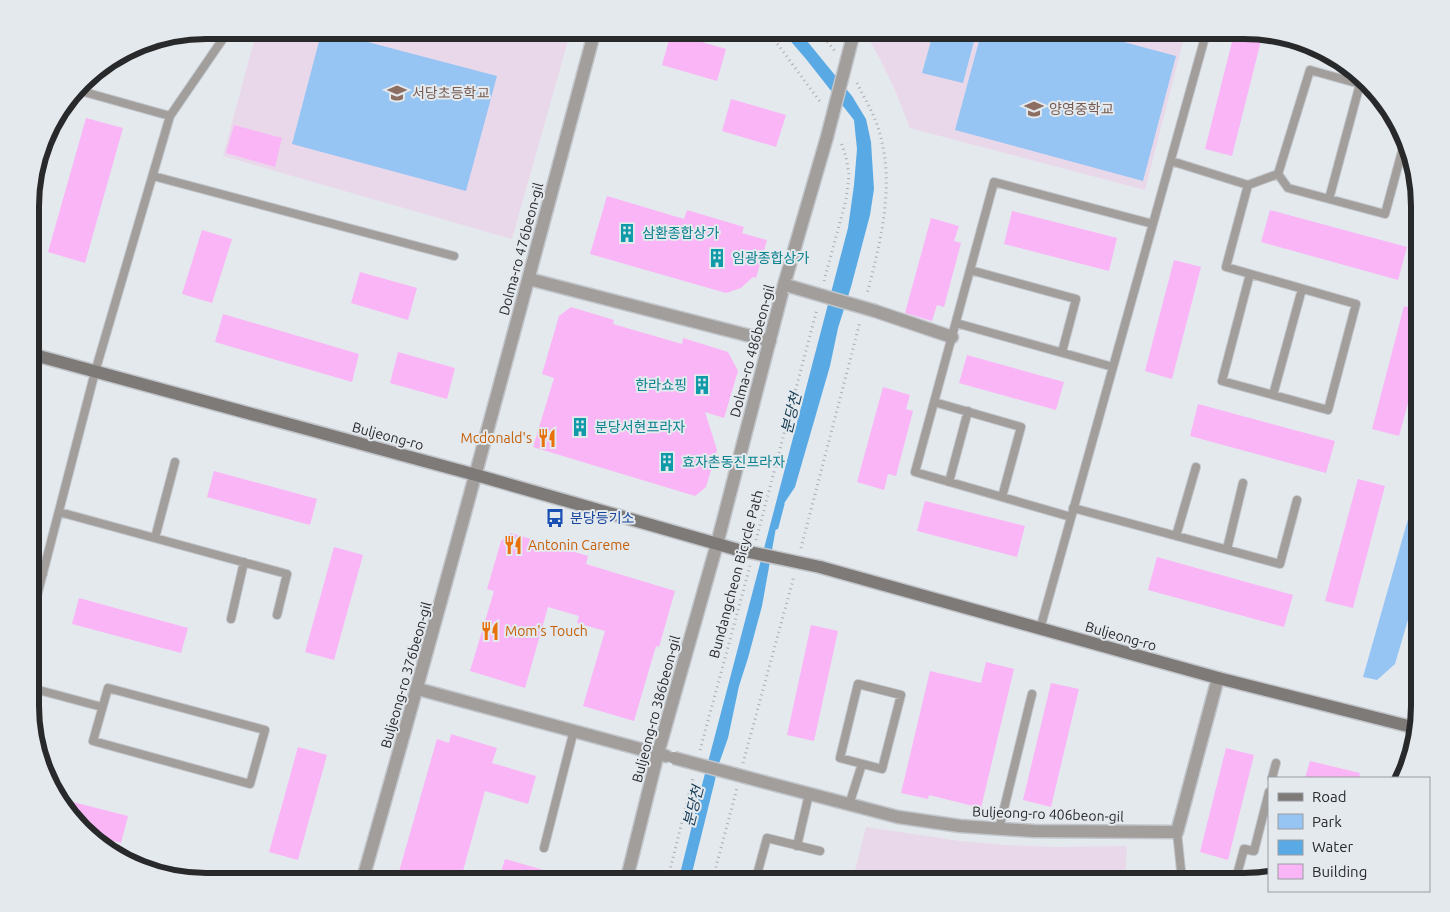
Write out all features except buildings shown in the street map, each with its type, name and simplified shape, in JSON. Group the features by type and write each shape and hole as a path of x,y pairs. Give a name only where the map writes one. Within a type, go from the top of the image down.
{"main road":[{"name":"Buljeong-ro","path":"39,356 476,475 717,544 820,567 1218,678 1410,726"}],"street":[{"name":"Dolma-ro 476beon-gil","path":"476,475 593,39"},
{"name":"Dolma-ro 486beon-gil","path":"717,544 770,341 787,285 853,39"},
{"path":"529,278 770,341"},
{"path":"787,285 875,311 952,337"},
{"name":"Buljeong-ro 376beon-gil","path":"365,873 418,689 476,475"},
{"name":"Buljeong-ro 386beon-gil","path":"628,873 658,753 717,544"},
{"path":"1177,832 1218,678"},
{"name":"Buljeong-ro 406beon-gil","path":"418,689 898,817 960,826 1034,831 1177,832"}],"lane":[{"path":"39,590 96,372 170,116 222,39"},
{"path":"1040,629 1205,39"},
{"path":"1278,174 1310,70 1357,83"},
{"path":"1329,199 1362,88"},
{"path":"84,92 170,116"},
{"path":"1278,174 1288,188 1385,214 1402,151"},
{"path":"1171,160 1248,185 1278,174"},
{"path":"153,176 454,256"},
{"path":"1071,517 915,472 994,182 1153,224"},
{"path":"1248,185 1226,267 1356,304 1328,410 1222,381 1250,274"},
{"path":"970,270 1076,299 1062,352"},
{"path":"1273,395 1302,289"},
{"path":"956,322 1113,367"},
{"path":"934,402 1022,426 1002,497"},
{"path":"949,482 968,412"},
{"path":"155,538 175,462"},
{"path":"1176,536 1196,467"},
{"path":"1226,550 1243,483"},
{"path":"1073,508 1280,564 1297,500"},
{"path":"59,512 286,574 277,615"},
{"path":"231,619 244,562"},
{"path":"39,573 43,574"},
{"path":"858,684 901,695 882,769 862,764 840,758 858,684"},
{"path":"108,688 265,730 250,784 93,741 102,707 108,688"},
{"path":"39,690 102,707"},
{"path":"999,829 1032,694"},
{"path":"544,848 574,730"},
{"path":"1272,777 1276,763"},
{"path":"849,805 862,764"},
{"path":"797,846 809,794"},
{"path":"1237,873 1244,849 1254,851 1268,796"},
{"path":"1177,832 1181,873"},
{"path":"757,873 767,838 820,851"}],"path":[{"path":"773,39 825,111"},
{"path":"825,39 837,53"},
{"path":"853,76 874,118 883,146 886,172 884,215 876,260 866,298"},
{"path":"822,290 846,200 849,174 840,140"},
{"name":"Bundangcheon Bicycle Path","path":"756,540 817,308"},
{"path":"800,552 861,317"},
{"name":"Bundangcheon Bicycle Path","path":"699,756 752,558"},
{"path":"741,771 795,571"},
{"path":"669,873 694,773"},
{"path":"714,873 739,780"}],"shaded area":[{"name":"서당초등학교","path":"255,39 568,39 512,239 223,156"},
{"name":"양영중학교","path":"869,39 1184,39 1145,190 910,128 882,63"},
{"path":"866,827 960,841 1004,845 1057,847 1127,846 1126,873 854,873"}],"green space":[{"path":"320,39 356,39 497,76 466,191 292,144"},
{"path":"931,39 975,39 963,83 922,73"},
{"name":"양영중학교","path":"980,39 1113,39 1176,56 1143,181 955,130"},
{"path":"1411,509 1411,610 1395,664 1377,680 1363,677"}],"water":[{"path":"789,39 805,39 852,96 866,119 871,142 874,189 870,215 838,328 830,366 795,487 779,511 762,606 739,686 728,738 710,789 690,861 689,873 680,873 848,228 857,149 854,120"}],"waterway":[{"name":"분당천","path":"776,527 782,504"},
{"name":"분당천","path":"689,873 713,778"}],"place":[{"name":"서당초등학교","path":"397,93"},
{"name":"양영중학교","path":"1034,109"},
{"name":"삼환종합상가","path":"627,233"},
{"name":"임광종합상가","path":"717,258"},
{"name":"한라쇼핑","path":"702,385"},
{"name":"분당서현프라자","path":"580,427"},
{"name":"Mcdonald's","path":"547,438"},
{"name":"효자촌동진프라자","path":"667,462"},
{"name":"분당등기소","path":"555,518"},
{"name":"Antonin Careme","path":"513,545"},
{"name":"Mom's Touch","path":"490,631"}]}
